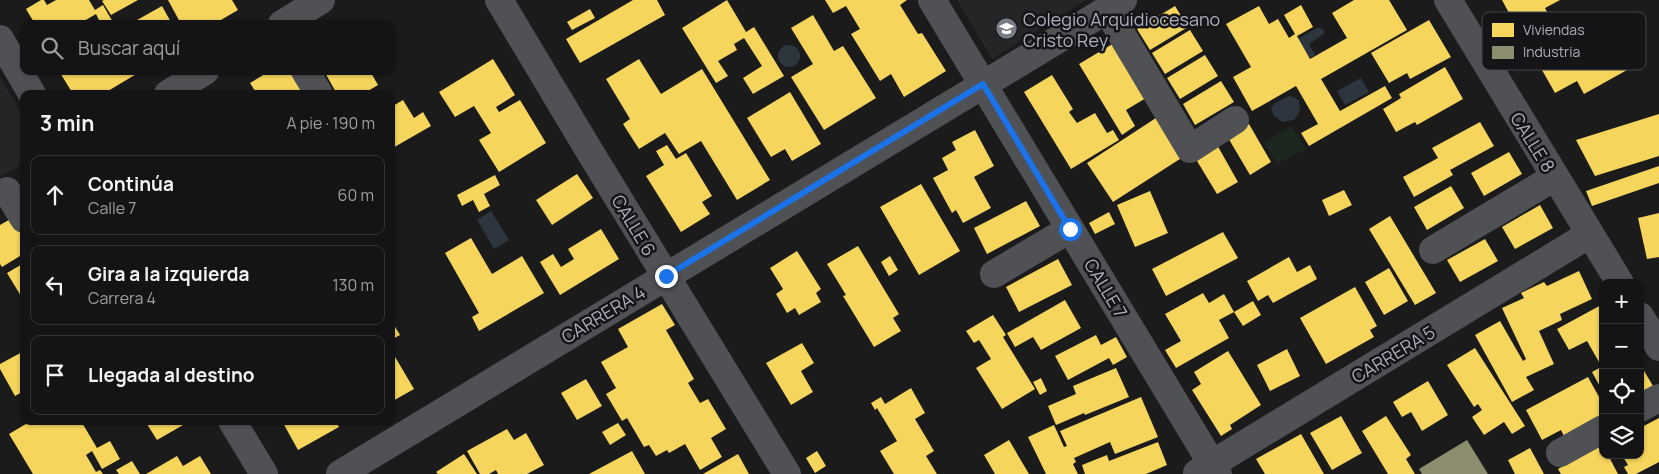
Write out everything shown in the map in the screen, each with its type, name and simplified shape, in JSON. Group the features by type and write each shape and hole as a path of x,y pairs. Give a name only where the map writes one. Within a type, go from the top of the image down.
{"street":[{"path":"288,20 321,0"},
{"name":"CALLE 6","path":"499,0 787,474"},
{"name":"CALLE 7","path":"932,0 1070,229 1208,471"},
{"name":"CALLE 8","path":"1448,0 1482,56"},
{"path":"1115,5 1190,149 1235,120"},
{"name":"CARRERA 4","path":"340,474 1115,5"},
{"path":"0,39 20,73"},
{"name":"CALLE 8","path":"1490,70 1618,279"},
{"path":"21,75 30,90"},
{"path":"174,90 199,75"},
{"path":"307,75 317,90"},
{"path":"1432,250 1555,177"},
{"path":"10,190 20,211"},
{"path":"994,274 1070,229"},
{"name":"CARRERA 5","path":"1208,471 1590,234"},
{"path":"1644,323 1659,347"},
{"path":"1644,406 1659,398"},
{"path":"234,425 264,474"},
{"path":"1560,453 1599,431"}],"shaded area":[{"name":"Colegio Arquidiocesano Cristo Rey","path":"957,0 1086,0 992,59"},
{"path":"1317,28 1324,30 1324,34 1309,44 1315,55 1310,58 1298,39"},
{"path":"789,45 797,48 800,56 797,64 789,67 781,64 778,56 781,48"},
{"path":"0,77 20,111 20,165 0,177"},
{"path":"1361,78 1369,92 1345,105 1337,91"},
{"path":"1289,96 1299,101 1300,111 1294,120 1283,122 1274,116 1271,108 1274,104"},
{"path":"1292,126 1306,149 1277,164 1264,142"},
{"path":"491,211 509,240 494,249 477,220"}],"building: Viviendas":[{"path":"41,0 44,0 47,5 56,0 89,0 95,10 103,5 112,20 99,20 96,14 86,20 33,20 26,9"},
{"path":"138,0 111,15 102,1"},
{"path":"168,0 232,0 238,10 221,20 179,20"},
{"path":"633,0 657,0 665,15 580,63 566,39"},
{"path":"727,0 746,32 754,27 784,76 753,94 743,78 762,66 744,38 734,44 737,50 718,61 728,76 716,83 682,28"},
{"path":"825,0 907,0 900,5 918,34 922,33 946,71 904,97 891,74 880,81 851,34 860,29 846,6 833,13"},
{"path":"1354,0 1389,0 1407,30 1321,79 1340,111 1385,86 1392,98 1309,146 1301,133 1318,124 1296,86 1252,111 1233,77 1251,67 1226,24 1259,6 1269,24 1278,19 1289,38 1295,34 1284,15 1301,5 1313,27 1297,36 1310,59 1347,38 1332,13"},
{"path":"1502,0 1560,0 1545,8 1547,12 1508,12"},
{"path":"162,6 170,20 137,20"},
{"path":"1175,6 1188,27 1150,50 1137,29"},
{"path":"590,9 595,18 572,30 567,22"},
{"path":"813,15 834,51 843,46 876,98 824,130 791,77 813,64 791,28"},
{"path":"1429,20 1451,57 1410,79 1407,73 1389,83 1371,53"},
{"path":"1190,30 1203,51 1165,74 1152,53"},
{"path":"1114,43 1146,98 1126,110 1135,126 1122,135 1079,64"},
{"path":"1205,55 1218,76 1180,99 1167,78"},
{"path":"493,59 515,95 496,107 499,112 520,100 546,143 499,172 479,140 491,133 474,106 455,117 439,92"},
{"path":"639,59 661,94 702,69 770,180 737,200 701,141 679,154 665,133 639,149 623,124 630,119 606,79"},
{"path":"1445,67 1463,99 1417,125 1415,122 1396,132 1383,109 1401,98 1399,94"},
{"path":"1542,70 1627,70 1584,94 1577,81 1555,93"},
{"path":"61,75 135,75 110,90 71,90"},
{"path":"263,75 297,75 307,90 254,90 250,83"},
{"path":"326,75 372,75 378,85 370,90 335,90"},
{"path":"1052,75 1073,109 1069,112 1077,123 1095,113 1107,133 1113,130 1119,140 1071,169 1024,92"},
{"path":"1221,81 1234,102 1195,125 1183,104"},
{"path":"790,92 821,144 792,161 785,149 771,157 747,118"},
{"path":"403,100 414,118 423,112 431,126 395,147 395,105"},
{"path":"1659,114 1659,156 1595,176 1576,140"},
{"path":"1159,116 1183,157 1113,202 1087,163"},
{"path":"1480,122 1494,146 1450,170 1453,175 1414,197 1403,177 1438,158 1432,148"},
{"path":"1249,124 1271,162 1250,175 1227,136"},
{"path":"975,130 994,166 974,177 991,208 963,223 956,210 952,213 933,178 948,170 942,158 956,150 952,142"},
{"path":"1216,143 1238,182 1217,194 1194,156"},
{"path":"667,145 676,159 686,153 712,196 702,202 710,214 681,232 646,176 664,165 656,151"},
{"path":"1509,152 1522,174 1484,196 1471,173"},
{"path":"1659,166 1659,183 1592,206 1586,191"},
{"path":"577,174 593,198 552,225 536,200"},
{"path":"495,175 500,185 484,194 490,206 479,212 473,200 462,206 457,195"},
{"path":"921,184 960,251 919,275 880,207"},
{"path":"1451,186 1464,208 1427,230 1414,207"},
{"path":"1344,190 1352,205 1329,216 1322,200"},
{"path":"1150,191 1168,233 1135,247 1117,205"},
{"path":"1026,201 1040,226 987,254 974,228"},
{"path":"1540,205 1553,228 1515,249 1502,227"},
{"path":"1109,212 1115,224 1095,234 1089,223"},
{"path":"1659,213 1659,257 1647,259 1638,218"},
{"path":"1390,216 1436,293 1415,305 1369,229"},
{"path":"14,217 20,227 20,256 2,267 0,264 0,225"},
{"path":"601,229 619,259 560,295 540,262 553,254 561,267 574,259 568,249"},
{"path":"1223,232 1238,258 1166,296 1152,269"},
{"path":"471,238 492,274 522,256 544,293 479,331 472,317 479,313 445,253"},
{"path":"1485,239 1498,261 1460,282 1447,260"},
{"path":"858,246 899,314 893,318 901,331 874,347 843,296 846,295 827,264"},
{"path":"797,251 821,289 816,293 821,302 799,315 795,308 787,313 776,294 783,289 770,268"},
{"path":"890,256 898,270 889,276 881,262"},
{"path":"1289,257 1297,272 1310,265 1317,279 1273,303 1268,295 1258,301 1247,281"},
{"path":"1058,259 1072,285 1019,312 1006,287"},
{"path":"20,265 20,294 7,273"},
{"path":"1389,268 1408,301 1384,315 1365,282"},
{"path":"1579,271 1592,299 1560,314 1562,320 1539,331 1554,364 1526,377 1534,390 1512,402 1475,335 1500,321 1523,361 1526,359 1502,308 1524,298 1521,293 1544,282 1547,286"},
{"path":"1355,287 1377,326 1370,330 1374,337 1326,364 1300,318"},
{"path":"1203,293 1209,303 1224,294 1234,312 1219,320 1229,338 1176,368 1165,350 1181,341 1165,314"},
{"path":"1065,300 1081,328 1041,350 1033,337 1015,347 1007,333"},
{"path":"1253,301 1261,315 1243,326 1234,312"},
{"path":"662,304 675,325 666,330 694,379 688,383 700,403 708,399 726,429 711,438 722,457 700,470 685,444 669,453 667,450 656,456 649,445 644,447 627,418 622,421 606,394 616,388 601,362 628,347 618,329"},
{"path":"1599,306 1599,362 1587,341 1569,350 1557,329"},
{"path":"993,315 1006,335 1003,337 1035,389 1002,409 976,368 991,359 979,340 974,343 966,331"},
{"path":"395,327 400,335 395,338"},
{"path":"1096,335 1101,345 1116,337 1127,357 1113,365 1109,358 1068,380 1055,356"},
{"path":"802,343 814,363 801,371 813,392 791,405 766,363"},
{"path":"1475,348 1525,426 1512,434 1504,422 1484,435 1472,417 1482,410 1478,404 1474,407 1447,365"},
{"path":"1287,349 1300,376 1270,391 1257,365"},
{"path":"1228,351 1261,405 1230,425 1232,429 1221,436 1192,390 1201,384 1194,372"},
{"path":"20,353 20,393 15,396 0,369 0,364"},
{"path":"395,357 414,389 395,400"},
{"path":"1116,368 1129,397 1056,425 1048,406 1076,394 1073,386"},
{"path":"1599,368 1599,385 1592,372"},
{"path":"1644,371 1653,386 1644,391"},
{"path":"1588,377 1599,397 1599,418 1564,436 1561,430 1542,440 1526,410"},
{"path":"1041,378 1047,391 1040,395 1033,382"},
{"path":"586,379 602,406 577,420 561,393"},
{"path":"1428,381 1448,415 1422,431 1411,412 1402,417 1393,402"},
{"path":"911,388 925,413 915,419 934,451 926,456 937,474 894,474 880,451 897,441 877,408 875,410 871,403 881,397 885,404"},
{"path":"1141,397 1158,437 1115,454 1110,442 1074,458 1076,462 1073,464 1078,474 1046,474 1028,437 1054,425 1064,447 1067,446 1060,431"},
{"path":"1341,416 1362,453 1332,470 1310,433"},
{"path":"1386,416 1411,455 1406,459 1415,474 1388,474 1362,431"},
{"path":"1659,418 1659,462 1636,474 1628,474 1624,467 1628,465 1624,459 1644,459 1644,426"},
{"path":"618,423 626,435 610,445 602,432"},
{"path":"24,425 83,425 97,448 110,441 120,459 102,469 92,451 86,455 96,472 100,470 103,474 33,474 9,434"},
{"path":"148,425 183,425 157,440"},
{"path":"284,425 338,425 339,427 298,450"},
{"path":"507,429 514,440 526,433 544,465 527,474 498,474 496,470 489,474 480,474 467,451"},
{"path":"1301,434 1324,474 1265,474 1256,459"},
{"path":"1009,440 1029,474 995,474 984,455"},
{"path":"1158,442 1167,465 1146,474 1085,474 1082,465 1107,455 1109,461"},
{"path":"1599,447 1599,459 1610,459 1618,474 1561,474 1558,469"},
{"path":"1530,448 1544,474 1515,474 1508,460"},
{"path":"632,451 645,474 589,474"},
{"path":"817,451 826,466 815,473 806,458"},
{"path":"464,454 477,474 438,474 436,472"},
{"path":"738,454 749,474 703,474"},
{"path":"177,456 183,466 200,456 211,474 146,474"},
{"path":"132,461 140,474 119,474 116,470"}],"building: Industria":[{"path":"1467,440 1488,474 1422,474 1419,469"}],"place":[{"name":"Colegio Arquidiocesano Cristo Rey","path":"1007,29"}],"route":[{"path":"666,276 983,84 1070,229"}]}
